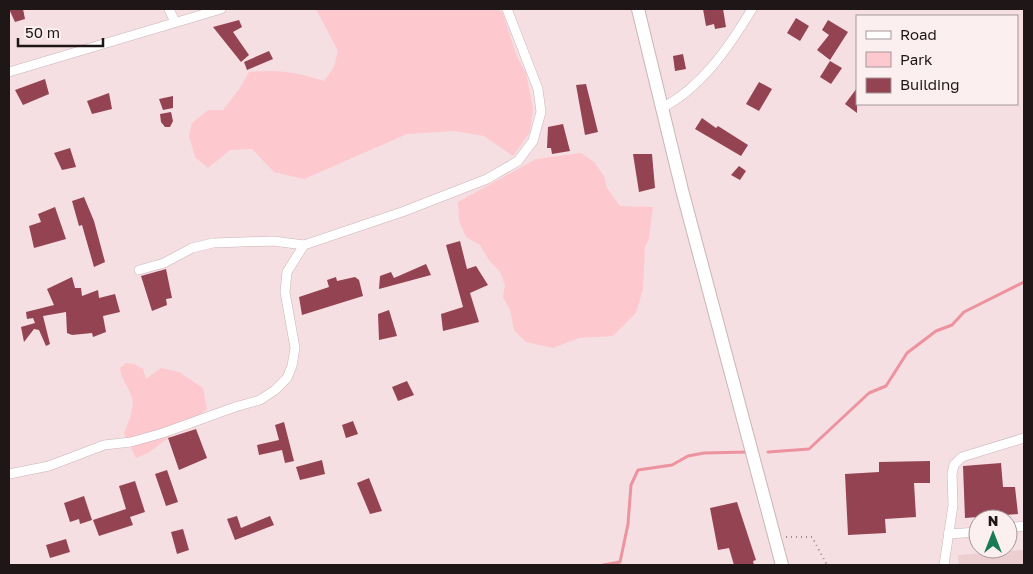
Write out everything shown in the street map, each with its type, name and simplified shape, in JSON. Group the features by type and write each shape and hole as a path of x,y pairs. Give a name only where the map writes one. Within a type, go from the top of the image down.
{"main road":[{"path":"638,9 746,435 782,565"}],"street":[{"path":"169,9 175,22"},
{"path":"9,72 221,9"},
{"path":"139,270 164,262 192,248 213,244 273,241 304,245 402,212 478,183 518,161 533,141 541,112 533,70 507,9"},
{"path":"662,108 680,98 729,47 752,9"},
{"path":"9,474 49,466 104,445 132,442 163,433 235,406 260,400 275,390 287,378 292,366 295,348 285,292 287,272 304,245"},
{"path":"944,565 954,505 952,474 957,460 1024,438"},
{"path":"948,534 968,533"}],"path":[{"path":"775,537 812,537 827,565"}],"shaded area":[{"path":"1018,550 1024,550 1024,565 959,565 958,555 968,554 968,559 1018,559"}],"green space":[{"path":"316,9 487,9 502,11 517,57 526,73 533,109 530,132 513,156 484,136 455,131 407,134 304,179 274,172 252,149 230,150 208,168 195,157 189,136 192,123 208,110 223,110 240,88 249,72 287,72 324,81 334,67 338,51"},
{"path":"581,153 594,162 604,176 607,188 620,206 653,207 649,238 645,247 643,289 636,313 613,336 579,338 553,348 526,342 514,330 510,310 503,297 505,285 500,272 489,260 480,245 466,237 459,221 458,202 536,159"},
{"path":"126,363 134,364 143,369 146,379 161,368 179,372 203,388 207,409 148,453 136,458 124,433 133,406 132,398 120,368"}],"building":[{"path":"9,9 23,9 25,19 15,22"},
{"path":"703,9 723,9 726,27 715,29 714,24 706,26"},
{"path":"796,18 809,26 800,41 787,33"},
{"path":"239,20 242,27 233,32 249,55 241,62 213,27"},
{"path":"828,20 848,32 830,60 817,50 829,35 822,30"},
{"path":"269,51 273,59 247,70 244,62"},
{"path":"683,54 686,69 675,71 673,56"},
{"path":"830,61 842,68 831,84 820,77"},
{"path":"45,79 49,94 23,105 15,90"},
{"path":"759,82 772,89 759,111 746,104"},
{"path":"586,84 598,132 585,135 576,85"},
{"path":"856,89 857,113 845,104"},
{"path":"109,93 112,109 92,114 87,101"},
{"path":"173,96 173,108 163,110 159,99"},
{"path":"171,112 173,121 170,127 165,127 161,122 160,114"},
{"path":"702,118 716,128 718,126 748,145 741,156 695,129"},
{"path":"563,124 570,151 552,154 551,148 547,148 548,127"},
{"path":"70,148 76,167 62,170 54,153"},
{"path":"633,154 652,154 655,188 639,192"},
{"path":"739,166 746,171 740,180 731,175"},
{"path":"84,197 94,221 105,262 94,267 82,225 79,226 72,201"},
{"path":"55,207 66,239 34,248 29,226 41,222 38,214"},
{"path":"460,241 467,269 476,266 488,285 470,293 479,322 443,331 441,314 463,307 446,245"},
{"path":"426,264 431,275 379,289 380,276 391,272 394,278"},
{"path":"166,269 172,298 166,299 167,305 152,311 141,276"},
{"path":"72,277 75,288 81,288 82,296 98,290 99,298 115,294 120,312 103,316 106,332 93,337 92,333 72,335 67,333 66,312 43,316 50,344 46,346 39,330 34,329 24,342 21,327 35,323 33,318 27,319 26,312 54,305 47,289"},
{"path":"336,277 337,281 355,277 359,280 363,296 302,315 299,297 329,287 327,280"},
{"path":"389,310 397,336 379,340 378,314"},
{"path":"407,381 414,395 398,401 392,387"},
{"path":"353,421 358,434 346,438 342,425"},
{"path":"284,422 294,461 285,463 282,450 259,455 257,445 279,440 275,425"},
{"path":"196,429 207,458 179,470 168,438"},
{"path":"322,460 325,474 300,480 296,467"},
{"path":"930,461 930,483 914,483 916,517 885,519 886,533 848,535 845,474 879,472 879,462"},
{"path":"1001,463 1003,487 1015,487 1017,509 968,509 968,518 965,518 963,466"},
{"path":"167,470 178,502 166,506 155,474"},
{"path":"369,478 382,511 370,514 357,483"},
{"path":"135,481 145,512 130,517 133,525 99,536 93,520 126,509 119,486"},
{"path":"84,496 92,520 80,524 79,519 70,522 64,503"},
{"path":"737,502 756,560 753,561 754,565 734,565 729,548 718,550 710,508"},
{"path":"237,516 241,528 270,516 274,525 235,540 227,519"},
{"path":"183,529 189,550 177,554 171,532"},
{"path":"66,539 70,552 50,558 46,545"}],"waterway":[{"path":"768,452 809,449 869,393 886,386 907,353 936,331 952,325 964,312 1024,282"},
{"path":"603,565 620,562 628,524 631,485 638,470 672,465 688,456 704,453 748,452"}]}
